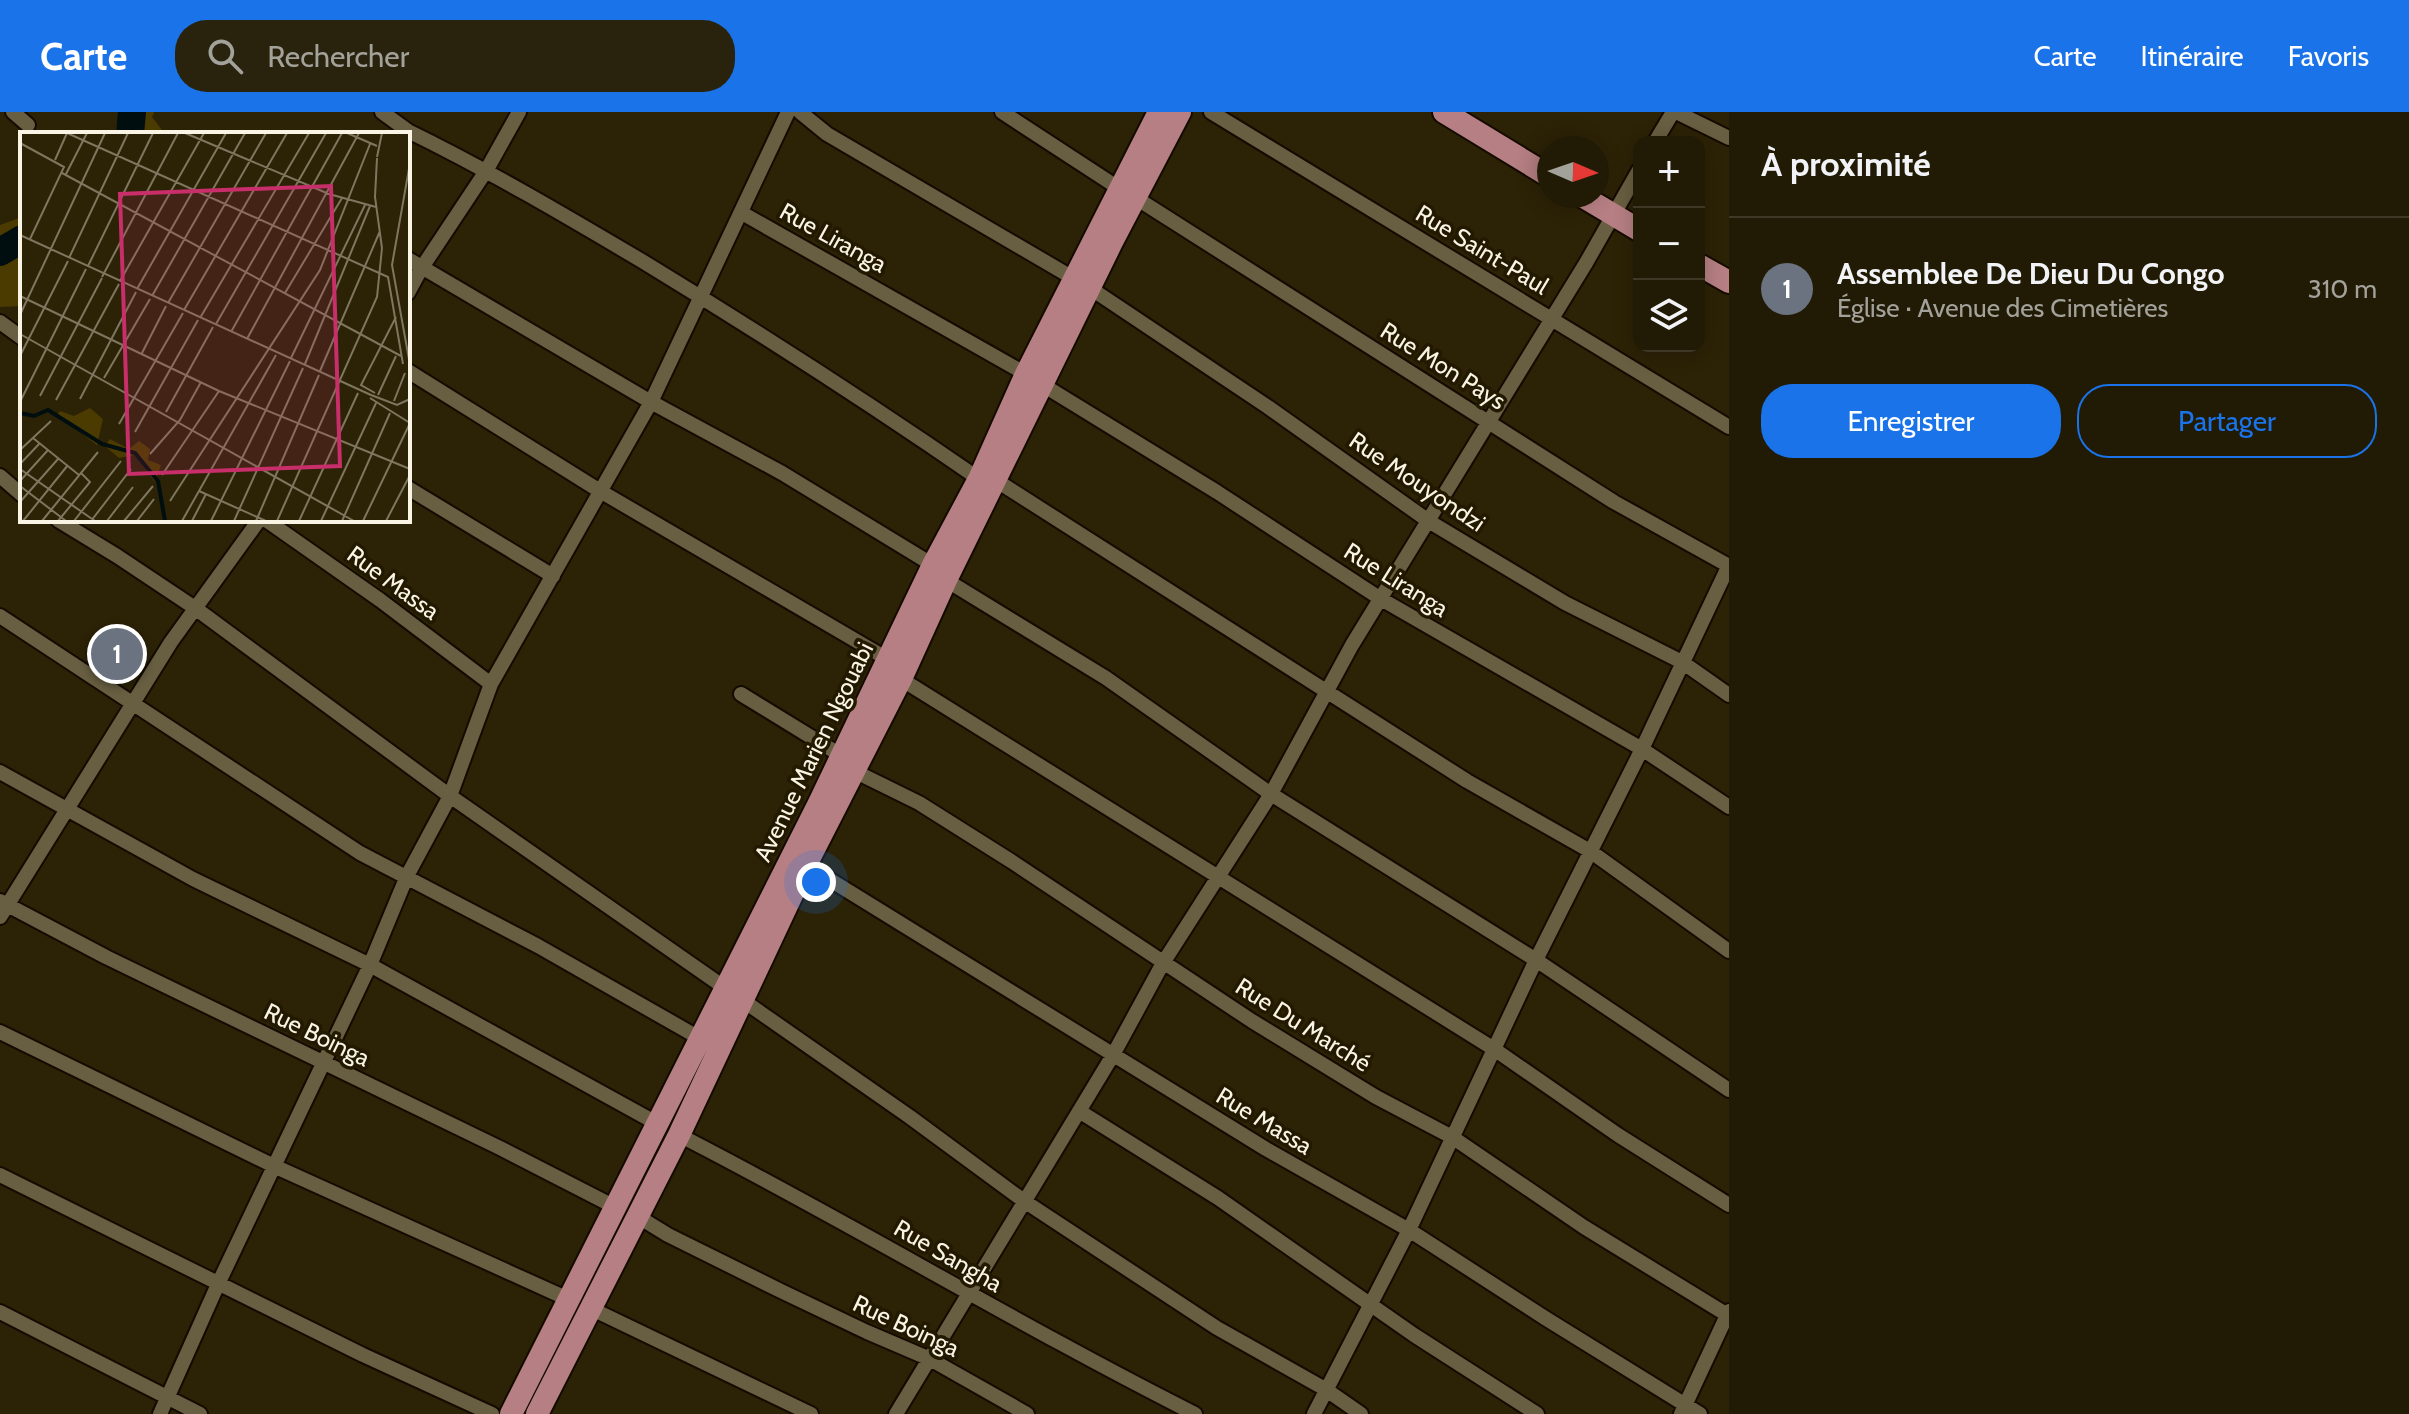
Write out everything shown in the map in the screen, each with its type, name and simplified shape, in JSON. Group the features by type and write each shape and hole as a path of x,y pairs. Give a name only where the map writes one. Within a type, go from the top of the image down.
{"main road":[{"name":"Avenue Marien Ngouabi","path":"511,1414 701,1039 734,994 1128,193 1159,112"},
{"path":"1128,193 1180,112"},
{"path":"1444,112 1537,169"},
{"path":"1602,208 1633,226"},
{"path":"1705,268 1729,282"},
{"path":"537,1414 679,1135 734,994 806,865 848,763"}],"street":[{"path":"13,112 28,125"},
{"path":"382,112 410,132"},
{"path":"410,289 486,171 519,112"},
{"path":"160,1414 219,1282 370,965 407,876 450,796 491,684 651,402 788,112"},
{"name":"Rue Mouyondzi","path":"800,112 827,134 1082,283 1268,407 1430,522 1565,603 1682,662 1729,695"},
{"name":"Rue Mon Pays","path":"1002,112 1614,502 1729,565"},
{"name":"Rue Saint-Paul","path":"1211,112 1729,427"},
{"path":"1659,136 1674,112 1729,138"},
{"path":"410,132 486,171 845,387 1467,781 1590,851 1729,951"},
{"path":"896,1414 1113,1055 1163,963 1271,794 1381,599 1615,216 1633,182"},
{"name":"Rue Liranga","path":"742,213 1034,379 1217,492 1381,599 1642,749 1729,807"},
{"path":"410,261 651,402 782,473 940,572 1106,678 1271,794 1536,960 1729,1090"},
{"path":"0,322 20,337"},
{"path":"410,372 895,669 1219,879 1494,1049 1618,1135 1729,1205"},
{"path":"0,476 20,493"},
{"path":"410,489 553,576"},
{"path":"61,522 195,608 450,796 910,1117 1024,1201 1217,1328 1325,1389 1361,1414"},
{"path":"2,908 195,608 258,522"},
{"name":"Rue Massa","path":"269,522 380,600 491,684"},
{"path":"1314,1414 1409,1230 1536,960 1642,749 1729,565"},
{"path":"0,616 360,853 565,960 701,1039"},
{"name":"Rue Du Marché","path":"741,694 1011,861 1163,963 1376,1097 1452,1137 1584,1227 1728,1314"},
{"path":"0,772 193,879 370,965 658,1124"},
{"name":"Rue Massa","path":"806,865 1266,1149 1409,1230 1682,1410 1700,1414"},
{"name":"Rue Boinga","path":"2,908 500,1148 615,1207"},
{"path":"0,1032 276,1167 568,1299"},
{"path":"1079,1111 1218,1198 1414,1335 1537,1414"},
{"name":"Rue Sangha","path":"679,1135 874,1239 969,1295 1195,1414"},
{"path":"0,1175 363,1355 492,1414"},
{"name":"Rue Boinga","path":"637,1216 668,1235 783,1292 930,1359 1027,1414"},
{"path":"592,1309 811,1414"},
{"path":"0,1312 200,1414"},
{"path":"1682,1410 1728,1314"}],"shaded area":[{"path":"120,112 154,112 152,117 163,132 115,132"},
{"path":"20,218 20,306 0,307 0,225"}],"waterway":[{"path":"130,132 132,112"},
{"path":"0,252 20,240"}],"place":[{"name":"Assemblee De Dieu Du Congo","path":"117,654"}]}
